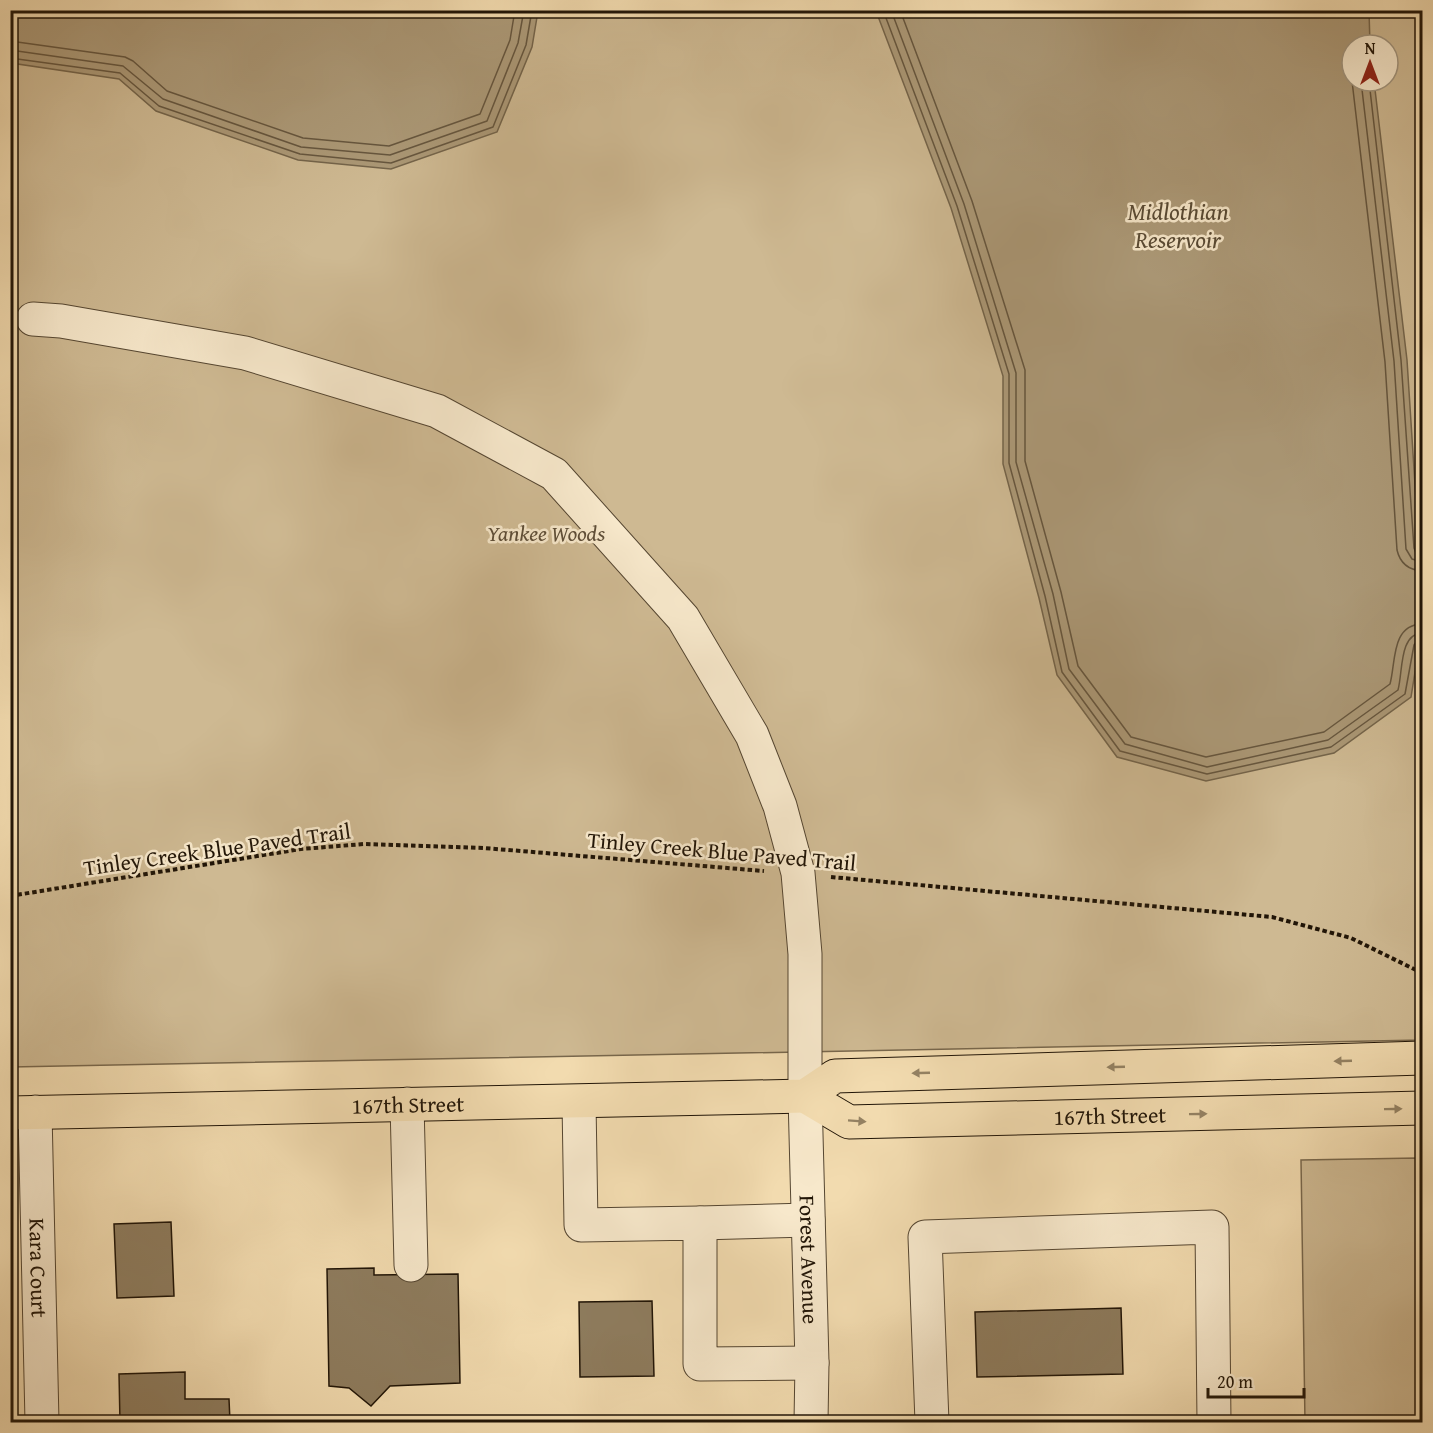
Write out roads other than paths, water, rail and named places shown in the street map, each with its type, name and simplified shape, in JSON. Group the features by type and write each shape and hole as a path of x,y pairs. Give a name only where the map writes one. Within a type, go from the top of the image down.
{"main road":[{"path":"805,1096 835,1076 1422,1058"},
{"name":"167th Street","path":"23,1112 805,1096 849,1122 1422,1108"}],"street":[{"name":"Forest Avenue","path":"33,319 61,321 245,353 437,411 554,474 683,618 761,754 780,806 798,873 806,954 805,1096 812,1363 811,1422"},
{"path":"579,1102 581,1226 808,1220"},
{"path":"407,1104 411,1265"},
{"name":"Kara Court","path":"23,1112 42,1422"},
{"path":"700,1223 700,1364 812,1363"},
{"path":"932,1422 925,1237 1212,1227 1214,1422"}],"water":[{"path":"11,10 538,11 532,47 497,132 391,169 298,160 156,111 119,79 11,63"},
{"name":"Midlothian Reservoir","path":"876,11 1369,11 1370,33 1340,33 1340,93 1375,93 1407,360 1422,593 1422,629 1411,697 1334,753 1206,781 1117,757 1057,675 1003,464 1003,376 951,208"}],"park label":[{"name":"Yankee Woods","path":"546,533"}]}
